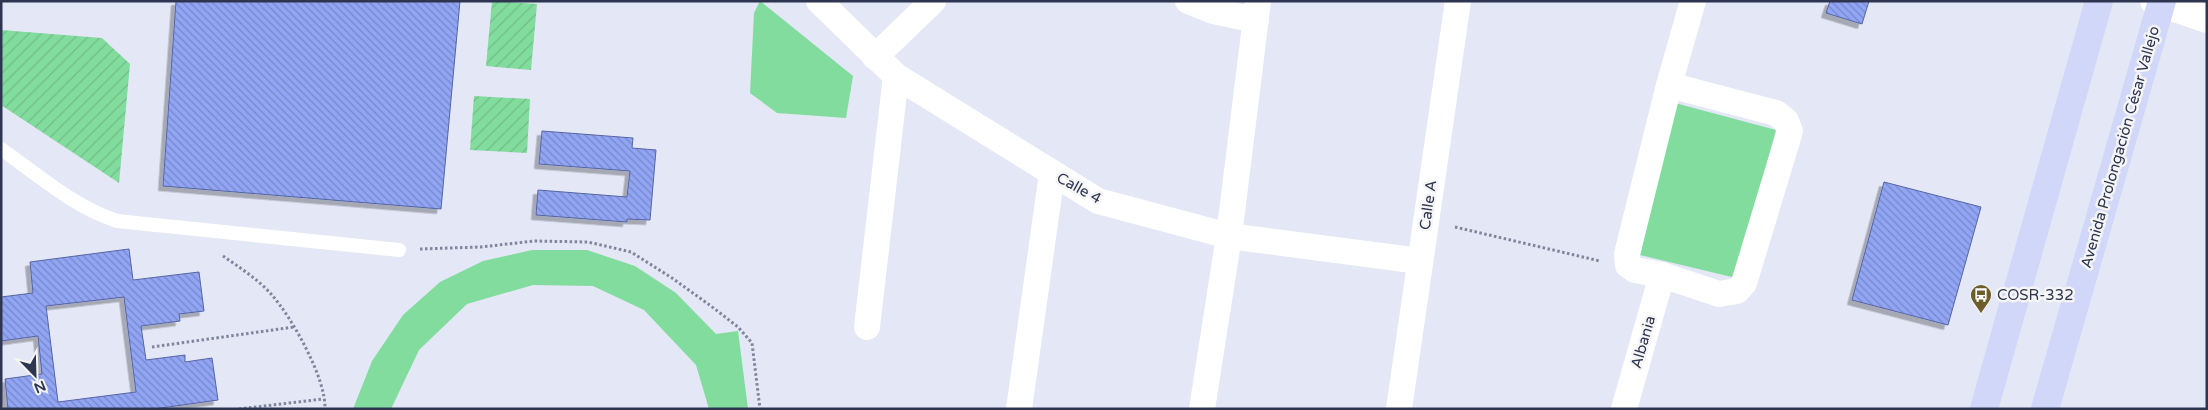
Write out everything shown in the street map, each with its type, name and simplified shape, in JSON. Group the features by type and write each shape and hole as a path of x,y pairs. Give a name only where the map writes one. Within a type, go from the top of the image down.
{"main road":[{"path":"1984,409 2099,1"},
{"name":"Avenida Prolongación César Vallejo","path":"2045,409 2159,2"}],"street":[{"name":"Calle 4","path":"819,1 896,76 1098,201 1229,236 1420,260"},
{"path":"875,57 933,1"},
{"path":"1188,1 1214,11 1257,11 1229,236 1202,409"},
{"name":"Calle A","path":"1399,409 1458,1"},
{"path":"1669,85 1776,113 1786,121 1790,131 1744,283 1737,291 1719,294 1662,276 1635,270 1628,265 1627,254 1669,85 1693,1"},
{"path":"2159,2 2207,20"},
{"path":"867,328 896,76"},
{"path":"1019,409 1052,173"},
{"name":"Albania","path":"1624,409 1662,276"}],"lane":[{"path":"1,149 76,201 98,214 117,221 400,250"}],"path":[{"path":"1426,220 1608,263 1628,265"},
{"path":"400,250 481,248 534,241 588,242 630,252 672,278 711,306 738,327 752,343 760,409"},
{"path":"218,252 271,294 294,327 315,370 325,409"},
{"path":"152,347 294,327"},
{"path":"239,409 323,399"}],"green space":[{"path":"492,1 537,4 531,70 486,66"},
{"path":"760,1 853,76 846,118 777,113 750,93 754,13"},
{"path":"1,30 102,38 130,64 119,183 1,105"},
{"path":"474,96 530,99 527,153 470,150"},
{"path":"1675,103 1776,130 1736,278 1640,255"},
{"path":"532,250 587,250 635,266 676,293 716,334 738,331 748,409 709,409 696,365 644,310 593,286 533,285 467,304 419,350 391,409 353,409 372,361 403,315 440,282 483,261"}],"building":[{"path":"176,1 460,1 441,209 163,186"},
{"path":"1830,1 1869,1 1862,24 1826,13"},
{"path":"542,131 633,138 632,148 656,150 650,220 627,219 627,222 536,215 538,190 627,197 630,171 539,164"},
{"path":"1884,182 1981,207 1948,325 1852,300"},
{"path":"129,249 133,280 199,272 204,311 179,314 180,321 141,326 146,360 185,355 185,362 212,358 218,400 154,409 8,409 5,379 42,374 38,336 1,341 1,297 33,293 30,262","holes":["124,297 136,392 58,402 46,306"]}],"place":[{"name":"COSR-332","path":"1981,314"}]}
